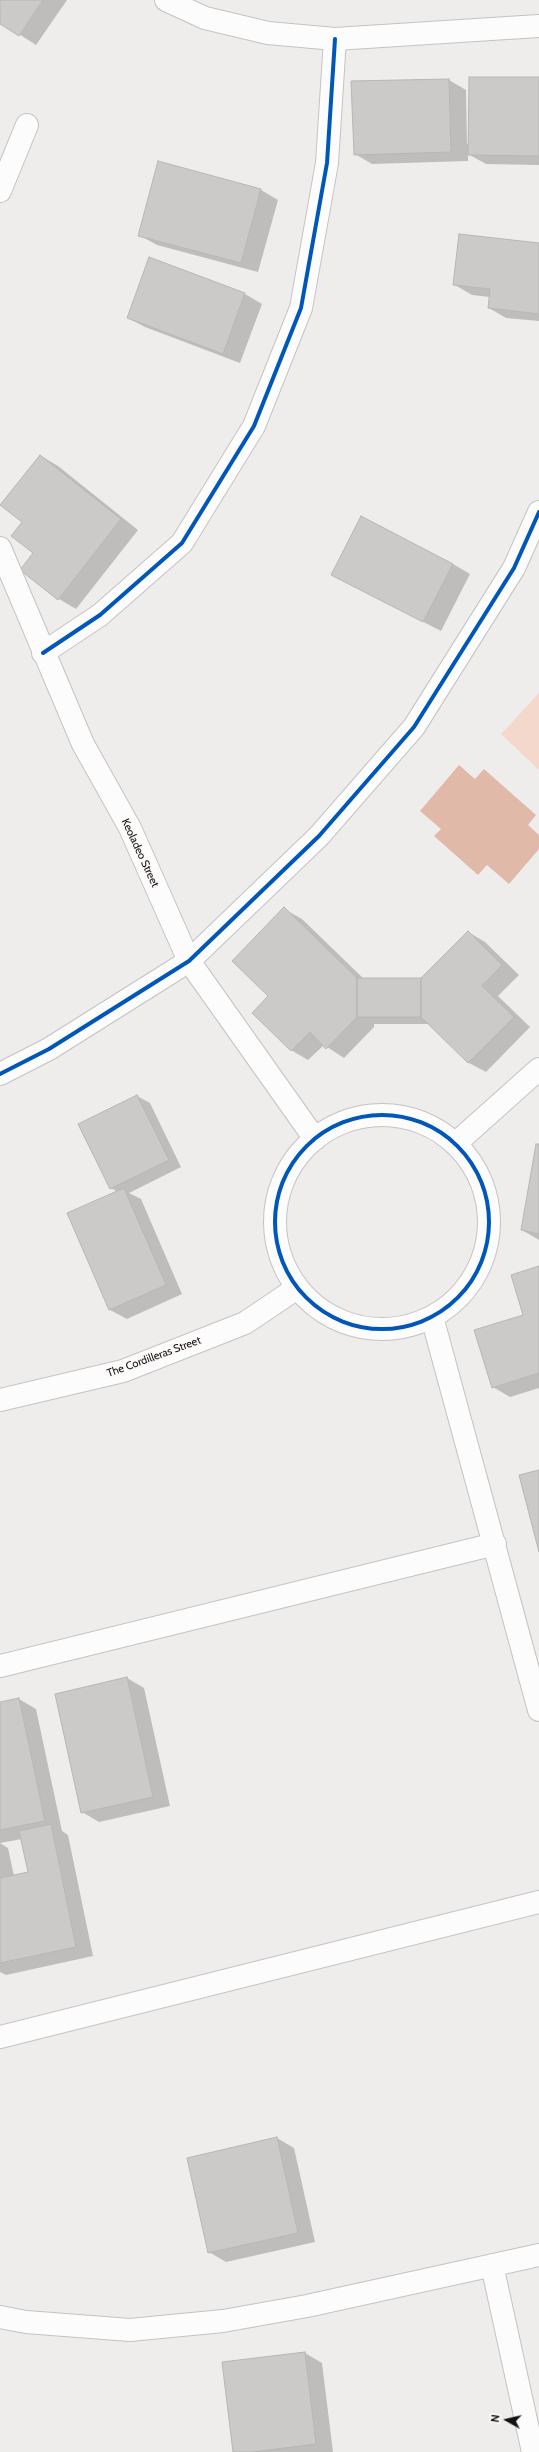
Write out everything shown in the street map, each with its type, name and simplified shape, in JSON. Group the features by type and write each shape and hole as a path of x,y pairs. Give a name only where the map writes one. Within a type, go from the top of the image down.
{"street":[{"path":"166,0 205,18 268,33 335,39 539,26"},
{"path":"43,653 100,615 182,543 254,426 301,308 327,163 335,39"},
{"path":"0,191 27,125"},
{"path":"0,1074 49,1049 189,961 319,836 414,727 514,568 539,512"},
{"name":"Keoladeo Street","path":"0,548 43,653 83,744 130,828 189,961 315,1139"},
{"path":"455,1144 539,1069"},
{"path":"386,1115 417,1121 434,1129 455,1144 476,1170 487,1202 488,1236 478,1269 459,1296 432,1317 409,1326 384,1330 360,1328 336,1319 315,1306 297,1288 284,1265 276,1238 276,1210 282,1183 292,1165 315,1139 336,1125 360,1117 386,1115"},
{"name":"The Cordilleras Street","path":"0,1400 123,1371 245,1323 297,1288"},
{"path":"432,1317 539,1710"},
{"path":"0,1666 495,1544"},
{"path":"0,2037 539,1902"},
{"path":"0,2317 26,2322 130,2330 222,2321 307,2306 539,2256"},
{"path":"492,2265 533,2452"}],"shaded area":[{"path":"539,693 539,770 501,734"},
{"path":"459,765 475,779 484,769 536,815 528,825 539,835 539,849 509,884 487,865 478,875 434,836 441,829 420,811"}],"building":[{"path":"0,0 43,0 19,36 0,24"},
{"path":"469,77 539,77 539,156 468,155"},
{"path":"449,79 451,152 354,155 351,81"},
{"path":"158,161 261,189 241,263 138,236"},
{"path":"459,234 539,243 539,314 488,308 490,289 453,285"},
{"path":"149,257 245,293 223,354 127,318"},
{"path":"40,455 121,519 58,600 20,570 33,553 11,536 22,522 0,505"},
{"path":"361,516 453,564 423,622 331,575"},
{"path":"284,907 357,978 357,1017 326,1049 310,1032 291,1051 252,1013 268,996 232,961"},
{"path":"468,931 502,965 482,986 514,1017 468,1063 421,1017 421,978"},
{"path":"357,978 421,978 421,1017 357,1017"},
{"path":"137,1095 169,1160 110,1189 78,1124"},
{"path":"536,1144 539,1144 539,1234 521,1230"},
{"path":"124,1188 166,1285 109,1310 67,1213"},
{"path":"539,1266 539,1373 492,1388 474,1330 523,1315 511,1275"},
{"path":"539,1470 539,1552 519,1475"},
{"path":"127,1677 153,1797 81,1813 55,1694"},
{"path":"19,1698 45,1821 0,1830 0,1702"},
{"path":"51,1824 76,1947 0,1963 0,1878 28,1872 19,1831"},
{"path":"277,2137 298,2233 208,2253 187,2158"},
{"path":"305,2352 316,2444 252,2452 233,2452 222,2362"}],"cycle path":[{"path":"43,653 100,615 182,543 254,426 301,308 327,163 335,39"},
{"path":"0,1074 49,1049 189,961 319,836 414,727 514,568 539,512"},
{"path":"382,1115 413,1120 432,1128 450,1140 464,1154 476,1172 484,1191 489,1222 484,1253 476,1272 464,1290 450,1304 432,1316 413,1324 382,1329 351,1324 332,1316 314,1304 300,1290 288,1272 280,1253 275,1222 280,1191 288,1172 300,1154 314,1140 332,1128 351,1120 382,1115"}]}
